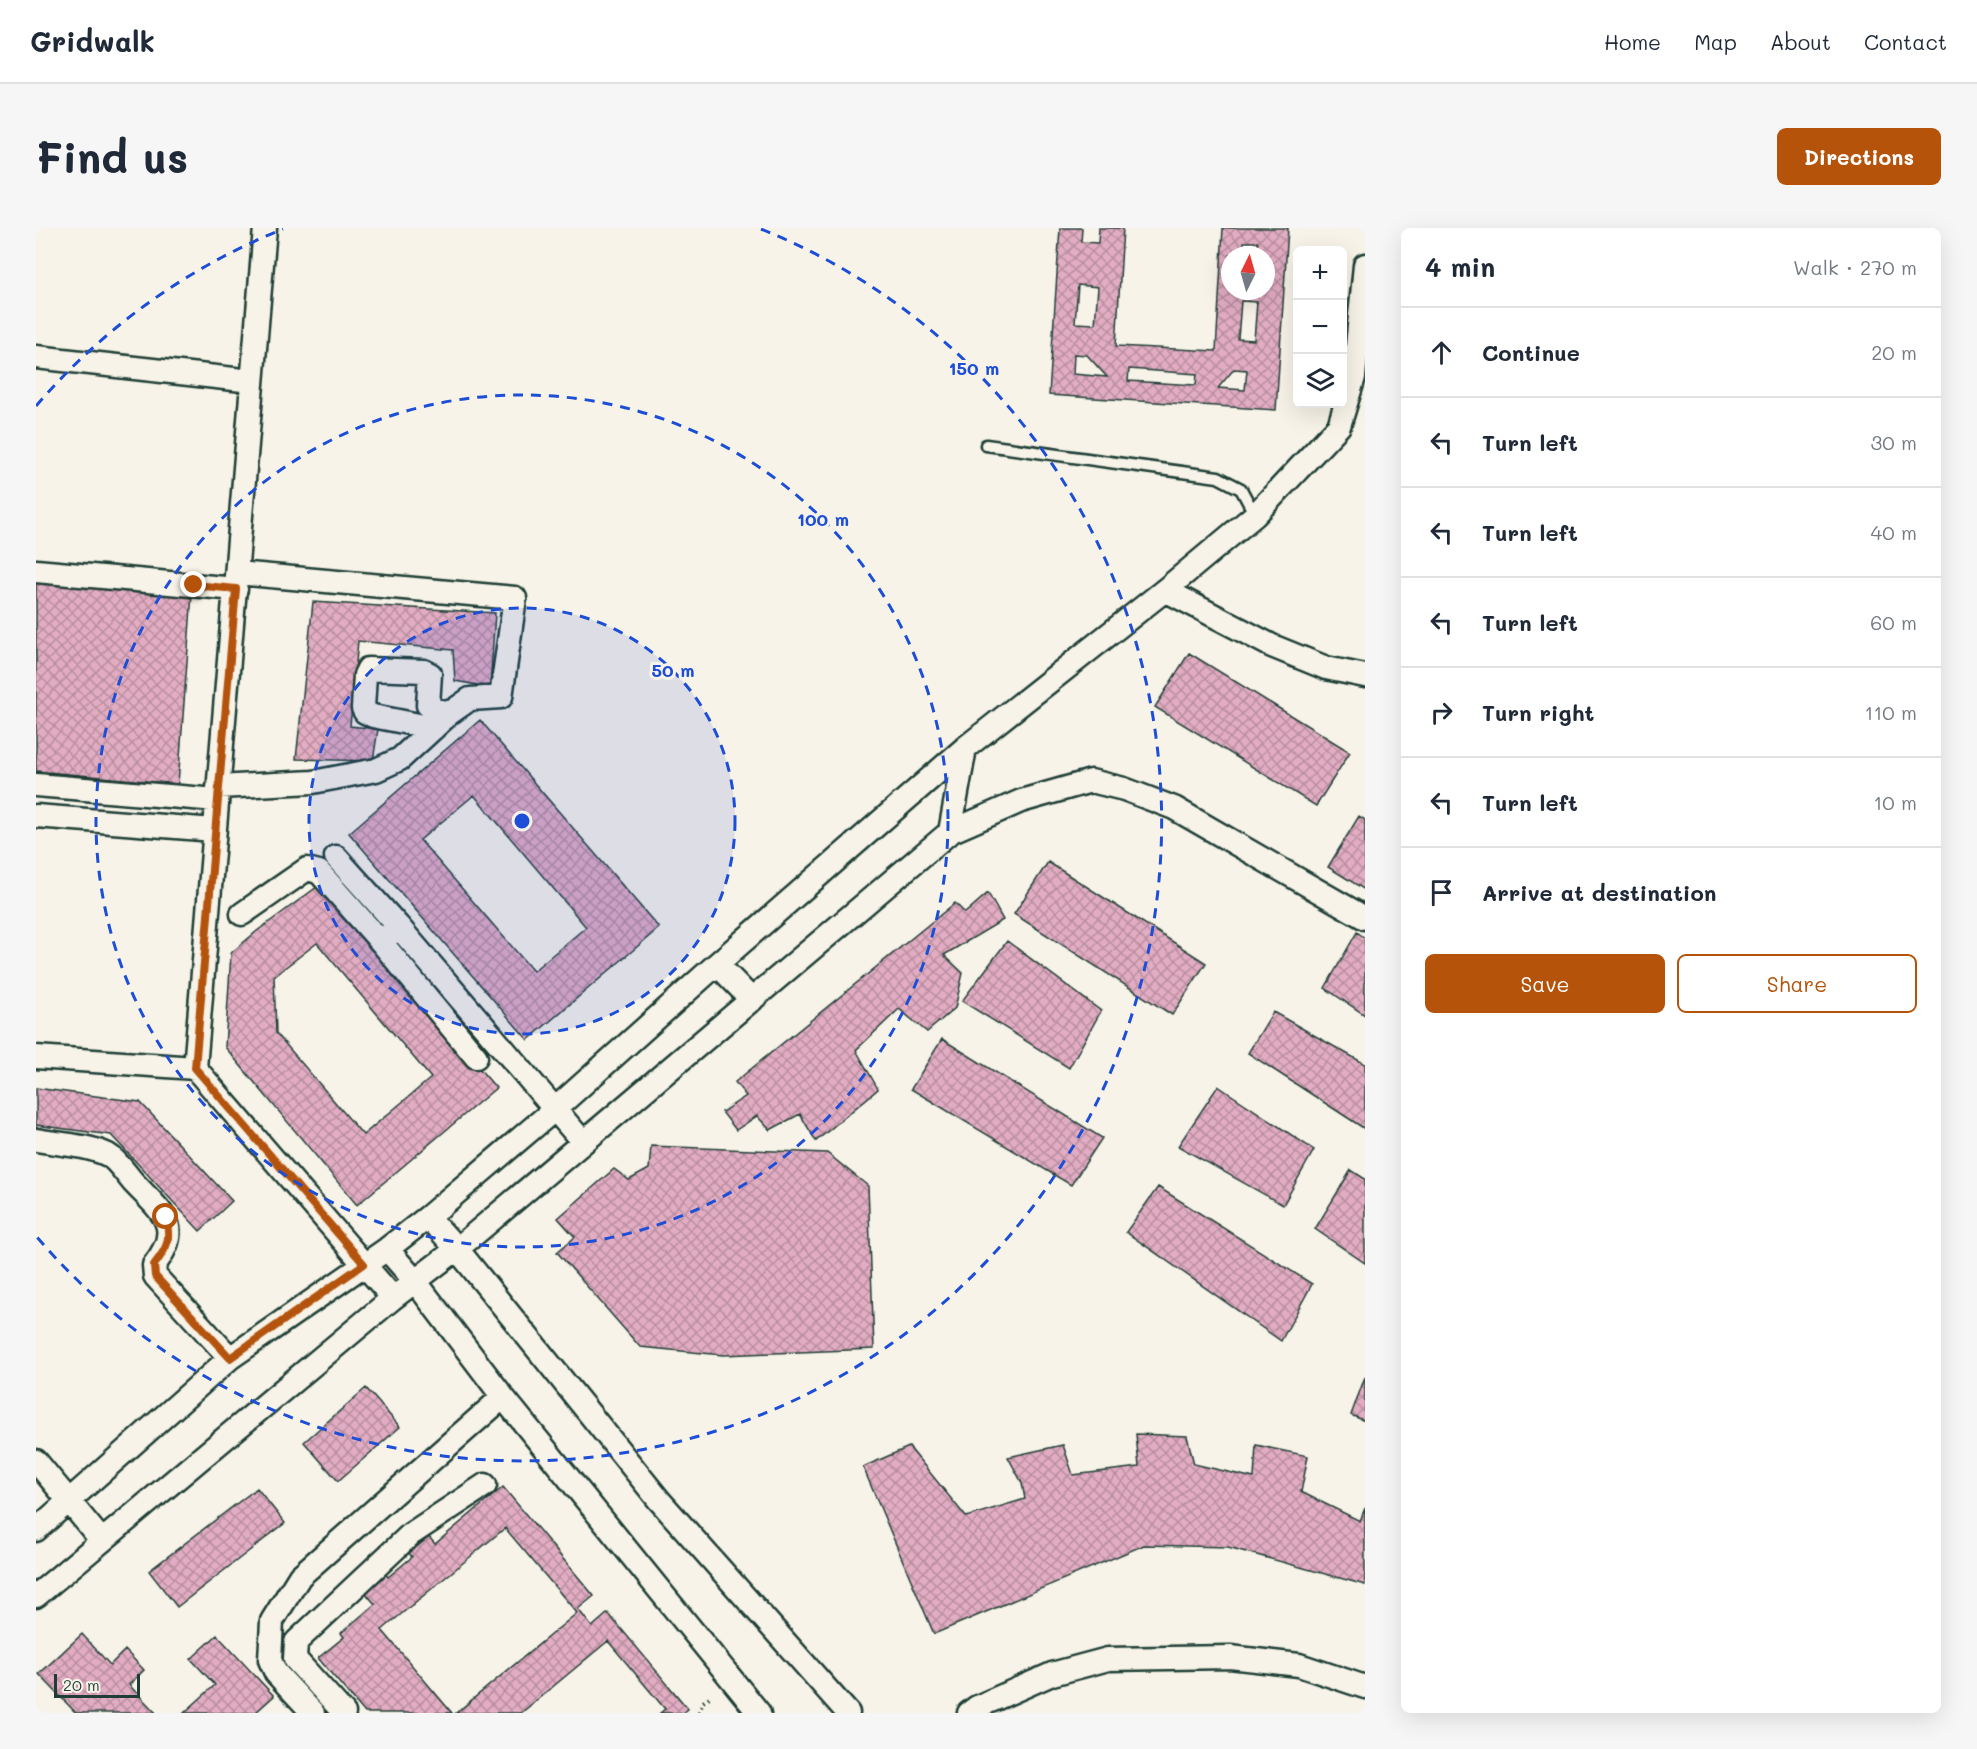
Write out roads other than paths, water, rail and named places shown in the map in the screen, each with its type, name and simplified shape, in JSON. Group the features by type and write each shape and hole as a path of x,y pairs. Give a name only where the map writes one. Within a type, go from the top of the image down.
{"street":[{"path":"195,1068 266,228"},
{"path":"36,1530 230,1358 387,1249 428,1217 555,1109 965,748 1165,591 1255,515 1339,426 1354,377 1365,265"},
{"path":"36,357 252,381"},
{"path":"36,571 515,598 501,697 470,699 442,720 400,759 376,770 313,782 217,793 36,785"},
{"path":"1165,591 1272,646 1326,668 1365,676"},
{"path":"950,832 965,748"},
{"path":"36,1596 393,1298 457,1249 950,832 1022,801 1091,781 1124,789 1174,808 1365,918"},
{"path":"36,816 214,831"},
{"path":"336,857 583,1142"},
{"path":"242,914 307,869 319,872 382,943 476,1057"},
{"path":"382,943 398,926"},
{"path":"717,964 752,1000"},
{"path":"36,1057 195,1068 393,1298"},
{"path":"36,1140 92,1149 110,1156 166,1217 170,1236 163,1253 154,1265 155,1276 230,1358"},
{"path":"428,1217 457,1249 659,1500 848,1713"},
{"path":"387,1249 415,1281 503,1397 759,1713"},
{"path":"314,1713 276,1673 270,1660 272,1621 300,1576 503,1397"},
{"path":"36,1461 102,1541"},
{"path":"344,1713 295,1659 296,1642 411,1534 485,1485"},
{"path":"969,1713 977,1707 1052,1674 1108,1659 1230,1658 1299,1665 1365,1687"}],"lane":[{"path":"986,445 1218,477 1241,489 1255,515"}]}
